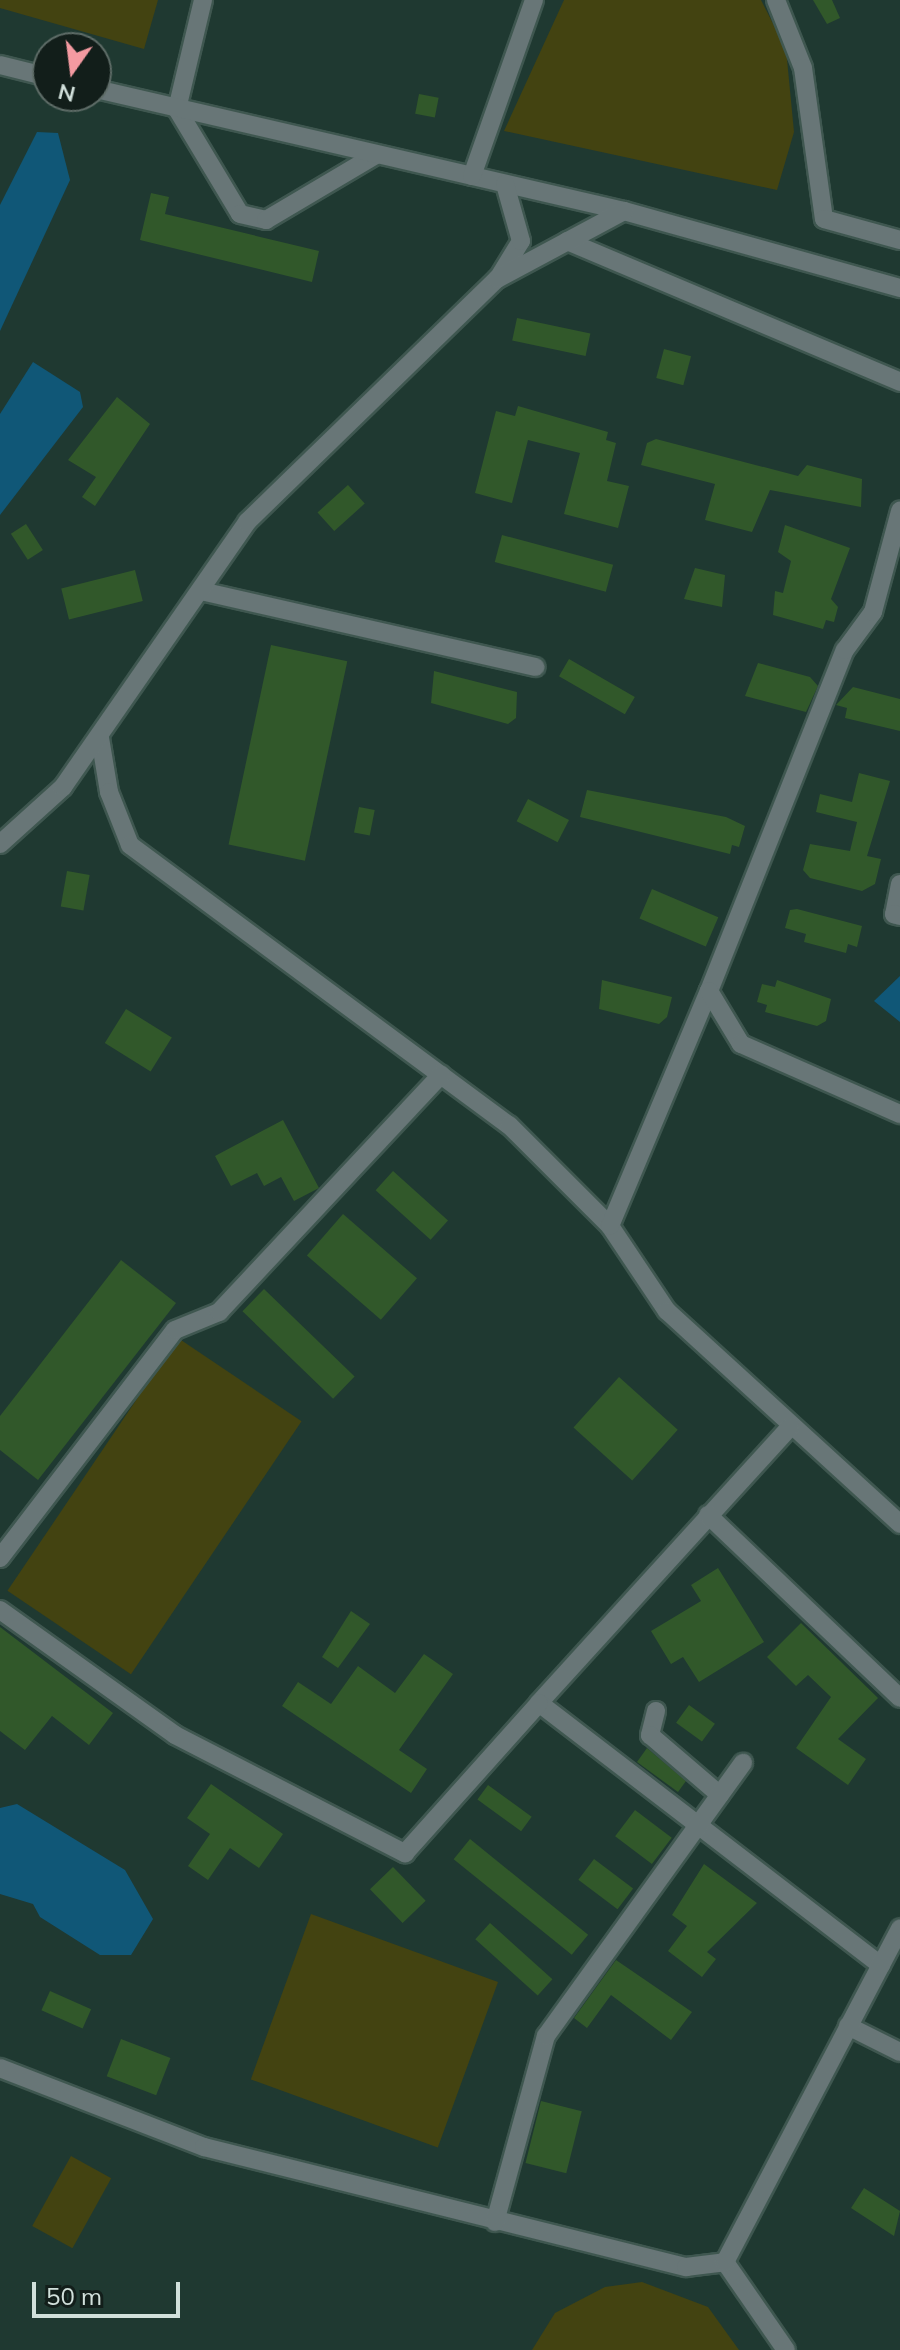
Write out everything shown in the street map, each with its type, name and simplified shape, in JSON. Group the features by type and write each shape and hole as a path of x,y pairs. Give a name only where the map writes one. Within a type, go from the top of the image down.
{"street":[{"path":"203,0 177,109 240,214 266,220 376,155"},
{"path":"472,176 534,0"},
{"path":"776,0 803,68 824,219 900,240"},
{"path":"0,65 32,73"},
{"path":"112,93 624,211 900,288"},
{"path":"0,844 63,787 100,738 247,522 497,279 521,241 505,184"},
{"path":"497,279 624,211"},
{"path":"567,241 900,382"},
{"path":"610,1226 709,991 845,650 873,612 900,511"},
{"path":"201,591 535,667"},
{"path":"100,738 109,792 130,845 509,1125 610,1226 667,1311 790,1427 900,1524"},
{"path":"900,884 894,914 900,916"},
{"path":"709,991 741,1044 900,1114"},
{"path":"0,1558 175,1330 219,1312 441,1075"},
{"path":"0,1610 175,1735 405,1853 790,1427"},
{"path":"708,1515 900,1698"},
{"path":"539,1703 881,1965"},
{"path":"656,1711 650,1735 720,1795"},
{"path":"495,2222 546,2036 743,1763"},
{"path":"725,2262 900,1928"},
{"path":"848,2026 900,2052"},
{"path":"0,2068 204,2147 495,2222 686,2267 725,2262"},
{"path":"725,2262 786,2350"}],"shaded area":[{"path":"0,0 158,0 144,49 112,40 112,32 84,32 0,8"},
{"path":"564,0 761,0 786,49 794,132 777,190 504,131"},
{"path":"178,1338 302,1421 131,1674 7,1591"},
{"path":"311,1914 498,1982 438,2147 251,2079"},
{"path":"71,2156 111,2178 72,2248 32,2226"},
{"path":"642,2282 708,2307 739,2350 532,2350 555,2313 605,2287"}],"water":[{"path":"37,132 58,133 70,180 0,331 0,205"},
{"path":"33,362 80,392 83,407 0,515 0,414"},
{"path":"900,976 900,1022 874,1001"},
{"path":"17,1804 125,1870 153,1919 131,1955 100,1955 40,1917 33,1904 0,1894 0,1808"}],"building":[{"path":"813,0 832,0 840,18 827,24"},
{"path":"419,94 439,98 435,117 415,114"},
{"path":"151,193 169,197 165,214 319,251 312,282 140,240"},
{"path":"517,318 590,334 586,356 512,340"},
{"path":"664,349 691,356 683,385 656,378"},
{"path":"117,397 150,424 95,506 82,497 96,477 68,460"},
{"path":"518,406 608,432 606,440 616,443 607,481 629,486 618,528 564,514 580,453 528,440 512,503 475,493 496,411 515,416"},
{"path":"656,439 798,476 807,465 862,479 861,507 770,490 752,532 705,520 715,484 641,465 647,443"},
{"path":"348,485 365,504 334,531 318,512"},
{"path":"26,524 43,550 28,560 11,534"},
{"path":"785,525 850,548 831,599 838,607 834,622 826,620 823,629 773,615 775,591 783,593 791,561 778,552"},
{"path":"502,535 613,565 606,592 495,562"},
{"path":"695,568 725,575 722,607 684,599"},
{"path":"135,570 143,601 69,619 61,588"},
{"path":"271,645 347,661 305,861 229,845"},
{"path":"569,659 635,697 625,714 559,676"},
{"path":"758,663 810,677 818,686 806,712 745,696"},
{"path":"434,671 517,692 516,718 508,724 431,703"},
{"path":"853,687 900,699 900,731 845,718 847,708 836,705"},
{"path":"859,773 890,781 867,856 881,859 875,884 862,891 810,878 803,870 810,844 850,851 857,822 816,812 820,794 852,802"},
{"path":"587,790 726,817 745,826 739,847 732,845 730,854 580,817"},
{"path":"528,799 569,820 558,842 517,821"},
{"path":"359,807 375,810 370,836 354,833"},
{"path":"67,871 90,875 83,910 61,906"},
{"path":"652,889 718,917 706,947 639,918"},
{"path":"797,909 862,926 857,947 848,944 846,953 804,942 806,934 785,928 790,910"},
{"path":"602,980 672,997 667,1017 659,1024 599,1009"},
{"path":"777,980 831,999 826,1021 817,1026 765,1012 767,1005 757,1002 762,984 775,987"},
{"path":"126,1009 172,1038 151,1072 105,1043"},
{"path":"283,1120 319,1188 294,1201 281,1177 264,1186 257,1173 231,1186 215,1156"},
{"path":"393,1171 448,1221 431,1240 376,1190"},
{"path":"343,1214 417,1278 381,1320 307,1256"},
{"path":"121,1260 176,1303 38,1480 0,1450 0,1416"},
{"path":"264,1289 355,1377 333,1399 242,1311"},
{"path":"619,1377 678,1430 632,1480 573,1428"},
{"path":"718,1568 764,1642 699,1682 683,1657 671,1664 651,1631 701,1601 691,1585"},
{"path":"351,1611 370,1624 338,1668 322,1657"},
{"path":"801,1623 878,1698 838,1739 866,1759 848,1785 796,1748 831,1697 808,1675 796,1686 767,1657"},
{"path":"0,1627 113,1713 89,1745 52,1716 25,1750 0,1731"},
{"path":"424,1654 453,1674 399,1750 427,1769 411,1793 282,1706 298,1682 331,1704 358,1666 395,1693"},
{"path":"689,1705 715,1724 702,1742 676,1723"},
{"path":"647,1748 686,1781 678,1792 637,1762"},
{"path":"211,1784 283,1834 259,1868 230,1848 208,1880 188,1866 210,1834 187,1818"},
{"path":"488,1785 532,1817 521,1831 477,1800"},
{"path":"635,1810 672,1838 652,1864 615,1836"},
{"path":"470,1839 588,1935 572,1955 454,1859"},
{"path":"594,1859 633,1888 617,1909 578,1880"},
{"path":"704,1864 757,1903 707,1952 716,1959 702,1977 668,1951 687,1926 672,1915"},
{"path":"393,1867 426,1901 403,1923 370,1889"},
{"path":"490,1923 552,1979 538,1996 475,1939"},
{"path":"616,1960 692,2012 671,2040 611,1995 587,2028 574,2018"},
{"path":"50,1991 91,2009 83,2028 41,2010"},
{"path":"121,2039 170,2058 156,2095 107,2076"},
{"path":"541,2101 582,2111 566,2173 526,2163"},
{"path":"864,2188 900,2211 894,2236 851,2208"}]}
